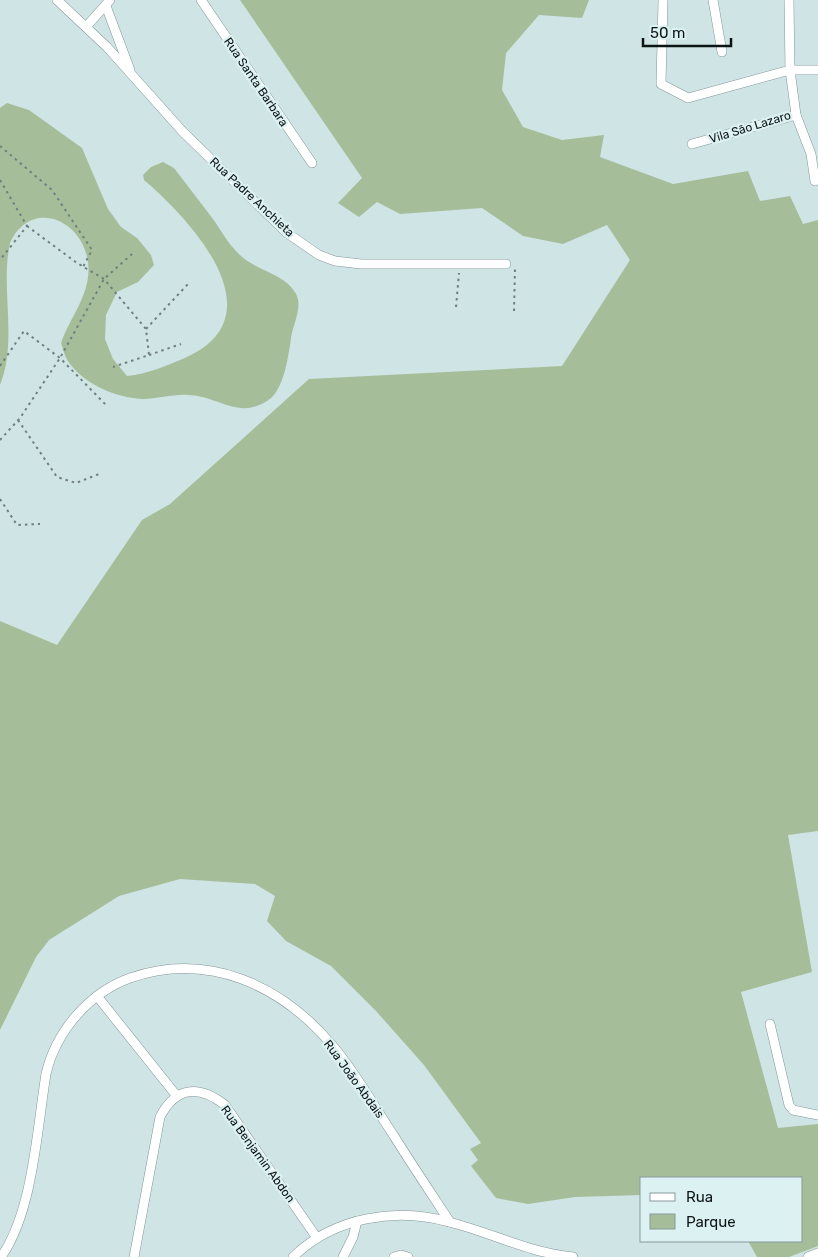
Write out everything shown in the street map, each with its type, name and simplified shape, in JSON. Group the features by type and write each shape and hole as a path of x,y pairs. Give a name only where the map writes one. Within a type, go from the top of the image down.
{"street":[{"name":"Rua Padre Anchieta","path":"57,0 132,74 183,132 287,233 319,255 335,261 361,264 506,264"},
{"name":"Rua Santa Barbara","path":"201,0 312,163"},
{"path":"663,0 661,84 688,98 790,70 818,70"},
{"path":"713,0 722,52"},
{"name":"Vila São Lazaro","path":"692,144 796,115 790,70 789,0"},
{"path":"86,27 108,3 132,74"},
{"path":"796,115 811,154 815,182"},
{"name":"Rua João Abdais","path":"1,1257 11,1243 26,1202 50,1059 64,1029 97,996 123,981 152,971 180,968 215,970 244,978 302,1015 332,1045 450,1222"},
{"path":"97,996 176,1095 165,1106 160,1117 134,1257"},
{"path":"770,1024 789,1105 794,1110 818,1115"},
{"name":"Rua Benjamin Abdon","path":"176,1095 194,1092 212,1095 225,1106 317,1238"},
{"path":"294,1257 317,1238 357,1221 381,1216 403,1215 425,1216 450,1222 528,1249 573,1257"},
{"path":"343,1257 353,1237 357,1221"},
{"path":"808,1257 818,1253"},
{"path":"394,1257 407,1256"}],"path":[{"path":"0,146 52,190 92,250 83,267"},
{"path":"0,180 27,226 83,267 104,279 146,329 149,355"},
{"path":"0,260 27,226"},
{"path":"0,440 18,420 60,358 104,279 132,254"},
{"path":"456,308 460,264"},
{"path":"506,264 514,264 516,267 514,311"},
{"path":"146,329 188,284"},
{"path":"0,366 24,331 60,358 108,406"},
{"path":"114,367 181,344"},
{"path":"18,420 57,477 76,484 99,474"},
{"path":"0,499 17,525 40,524"}],"green space":[{"path":"240,0 589,0 582,18 539,15 506,53 502,90 523,127 562,140 604,135 600,157 673,184 748,171 760,201 790,196 803,224 818,220 818,831 788,835 812,972 741,992 778,1128 818,1124 818,1246 789,1257 757,1257 749,1242 803,1242 803,1177 640,1177 640,1195 575,1197 528,1204 496,1198 471,1166 478,1160 470,1149 481,1143 424,1065 376,1011 331,966 286,941 267,921 275,896 255,884 180,879 119,896 49,940 36,957 0,1030 0,621 57,645 142,520 170,504 309,379 562,366 630,260 607,225 563,244 523,236 482,208 400,214 377,202 359,217 338,203 362,178"},
{"path":"7,103 29,110 82,148 108,209 121,227 137,238 151,255 154,265 138,282 117,292 106,315 105,339 113,359 127,376 149,372 185,358 212,340 225,318 226,294 218,268 203,243 184,219 144,180 143,175 151,167 163,162 174,168 236,251 254,265 285,281 296,294 298,310 285,370 276,393 271,398 260,405 240,408 199,396 177,395 149,399 133,398 103,389 84,378 68,362 61,343 84,294 87,284 88,262 84,247 77,235 67,225 43,218 30,221 19,229 10,243 7,260 8,351 0,385 0,108"}]}
